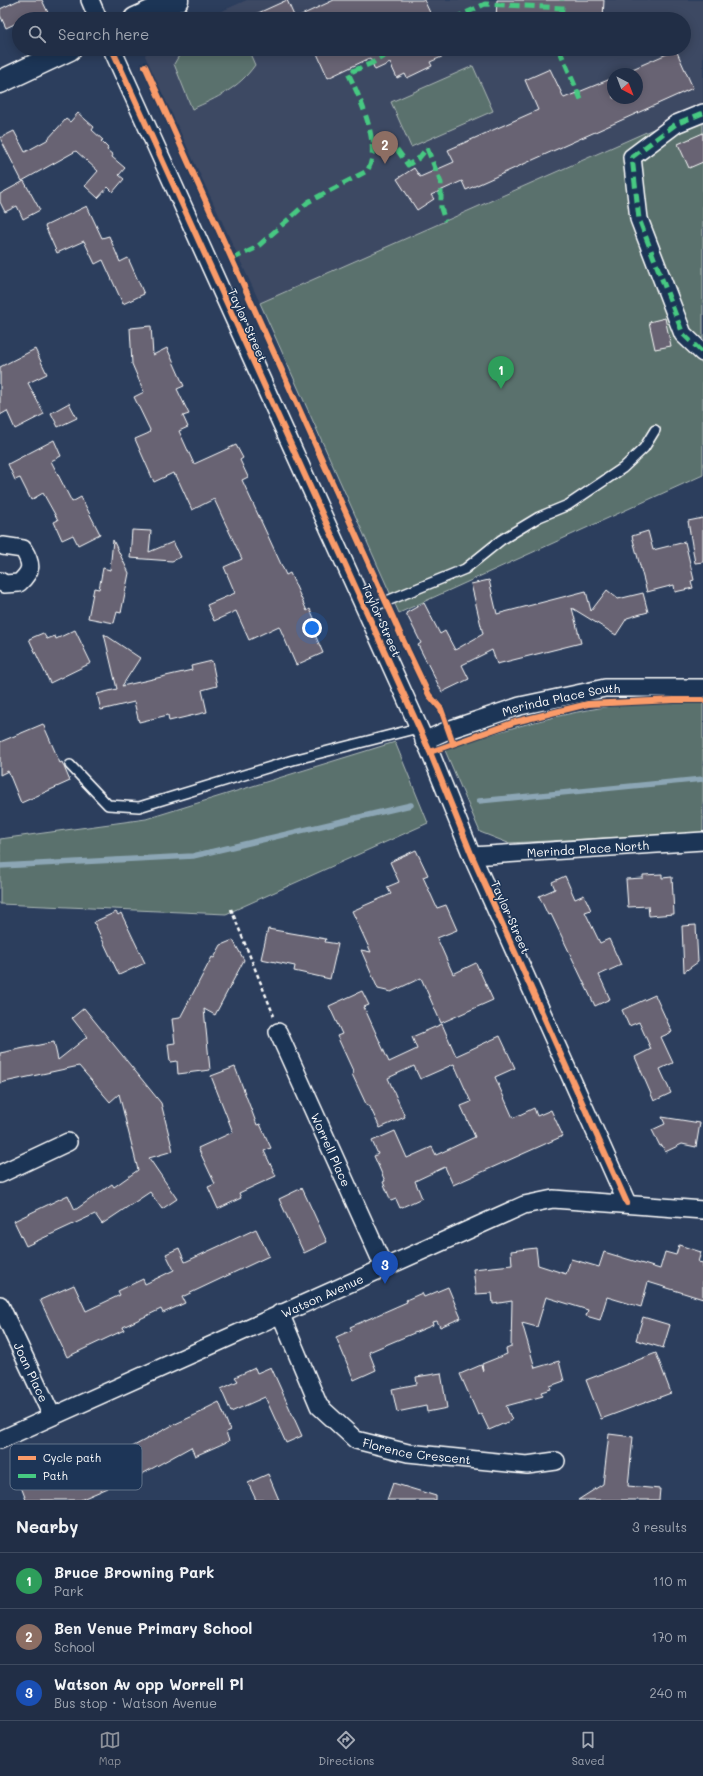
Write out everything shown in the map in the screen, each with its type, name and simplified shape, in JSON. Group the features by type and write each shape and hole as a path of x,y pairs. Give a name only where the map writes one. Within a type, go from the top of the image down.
{"street":[{"path":"90,0 95,12"},
{"path":"151,12 177,0"},
{"path":"0,82 55,56"},
{"name":"Taylor Street","path":"115,56 421,735 472,856 627,1203"},
{"path":"703,113 676,124 632,157 639,220 683,334 703,354"},
{"path":"0,581 4,584 19,583 28,574 30,560 23,549 1,544"},
{"name":"Merinda Place South","path":"421,735 448,730 520,706 605,688 703,688"},
{"name":"Merinda Place North","path":"472,856 703,841"},
{"name":"Worrell Place","path":"278,1032 384,1267"},
{"path":"0,1174 68,1142"},
{"name":"Watson Avenue","path":"0,1440 280,1313 524,1205 553,1199 627,1203 703,1210"},
{"name":"Joan Place","path":"0,1305 52,1416"},
{"name":"Florence Crescent","path":"280,1313 320,1406 356,1440 408,1453 527,1465 556,1462"}],"lane":[{"path":"365,610 464,569 501,540 539,517 568,505 623,468 644,448 655,430"},
{"path":"70,765 108,804 139,807 293,760 421,735"}],"path":[{"path":"231,909 272,1008"}],"shaded area":[{"path":"247,0 703,0 703,107 260,303 145,56 691,56 691,12 220,12"}],"green space":[{"path":"179,56 251,56 255,65 242,80 227,92 192,109 174,64"},
{"path":"473,66 493,111 411,147 391,102"},
{"path":"703,107 703,475 399,613 260,303"},
{"path":"638,703 703,703 703,833 508,843 480,832 444,748 564,715"},
{"path":"395,742 428,823 226,914 0,904 0,839 146,819"}],"building":[{"path":"19,0 42,0 48,12 12,12 12,25 6,28 0,15 0,9"},
{"path":"287,0 292,12 260,12"},
{"path":"334,0 424,0 430,12 308,12"},
{"path":"497,0 604,0 603,12 496,12"},
{"path":"318,56 444,56 430,62 432,66 407,78 405,74 397,78 390,63 375,70 370,58 328,78"},
{"path":"662,56 679,56 693,88 466,190 462,181 431,195 434,199 417,210 397,179 414,168 420,177 454,162 448,150 538,110 525,80 550,69 564,98 607,80 607,104 643,104 643,68 635,68"},
{"path":"78,113 94,127 92,130 103,140 101,141 108,148 107,150 113,155 112,157 125,168 119,175 124,179 113,192 108,187 98,198 85,186 98,171 76,151 22,181 0,138 14,131 25,152 47,140 66,119 70,122"},
{"path":"703,133 703,162 689,168 678,144"},
{"path":"24,181 40,210 23,219 17,206 5,212 0,202 0,194"},
{"path":"87,206 102,238 109,236 120,262 128,258 144,294 123,304 103,260 95,264 84,241 57,253 45,226"},
{"path":"665,318 671,346 655,349 649,322"},
{"path":"151,326 153,355 167,348 184,386 177,389 189,414 183,416 188,427 179,431 194,464 236,445 243,458 240,460 248,477 242,480 286,575 290,573 307,611 310,609 318,627 313,630 323,653 296,665 279,626 249,640 236,611 214,621 207,605 235,593 224,567 242,559 214,499 192,510 176,475 174,476 173,473 154,482 135,439 149,433 150,430 134,397 144,392 132,364 130,328"},
{"path":"35,349 47,374 28,383 44,414 15,429 7,411 0,415 0,367"},
{"path":"69,403 77,418 58,427 51,413"},
{"path":"54,440 61,456 51,461 72,502 81,497 100,534 78,545 73,535 62,540 54,522 58,520 43,493 31,500 20,478 15,480 8,464"},
{"path":"703,518 703,562 695,563 688,521"},
{"path":"132,530 151,531 149,552 173,542 181,557 172,561 130,558"},
{"path":"648,531 653,550 685,542 694,580 691,581 693,588 675,592 674,585 647,592 632,536"},
{"path":"113,540 129,573 121,613 117,612 114,623 88,618 94,588 99,589 103,568 110,570"},
{"path":"489,580 497,614 586,591 591,611 607,590 618,599 643,593 648,612 627,618 616,635 572,608 581,643 497,664 492,650 462,665 469,679 442,692 418,645 421,643 406,613 424,603 440,634 445,631 455,650 483,634 471,584"},
{"path":"75,630 91,663 50,683 29,639 43,633 47,639 55,636 56,639"},
{"path":"104,634 140,658 122,686 192,670 191,666 212,661 217,686 202,690 207,712 169,721 168,715 139,722 134,702 101,710 97,694 117,689"},
{"path":"43,724 60,763 62,762 70,781 21,803 8,771 0,775 0,742"},
{"path":"416,850 428,875 423,877 437,908 446,905 457,930 437,938 453,974 476,963 493,1000 441,1023 421,978 391,992 378,989 361,950 371,952 352,911 391,894 387,887 399,882 390,862"},
{"path":"662,874 662,878 672,877 674,914 649,916 648,906 628,907 626,879 643,878 643,875"},
{"path":"565,876 575,899 584,895 591,910 585,912 600,943 609,939 621,965 599,975 610,999 595,1006 551,914 548,915 539,896 555,889 552,882"},
{"path":"116,912 118,915 121,913 145,963 119,975 94,922"},
{"path":"696,925 698,962 684,972 682,926"},
{"path":"268,929 326,939 325,942 338,944 330,979 294,971 295,966 261,959"},
{"path":"233,940 244,960 215,1015 204,1009 210,1070 178,1074 177,1061 170,1062 168,1044 175,1043 172,1019 180,1018 212,957 214,958 221,945"},
{"path":"362,991 369,1005 364,1007 389,1062 417,1049 412,1037 442,1024 456,1056 500,1036 515,1068 495,1077 513,1118 534,1108 537,1116 551,1110 563,1136 453,1185 445,1167 415,1181 422,1198 400,1208 396,1199 391,1201 383,1182 385,1181 374,1156 378,1154 372,1141 395,1131 407,1158 432,1147 436,1155 475,1137 461,1106 471,1102 454,1064 420,1079 414,1066 388,1078 405,1117 380,1128 369,1105 367,1106 352,1074 354,1073 337,1036 342,1034 329,1006"},
{"path":"655,995 672,1032 661,1037 673,1063 660,1069 671,1093 654,1101 635,1057 651,1049 639,1022 629,1026 622,1010"},
{"path":"84,1008 161,1103 173,1151 149,1158 177,1199 162,1209 150,1192 102,1224 95,1214 26,1246 14,1221 68,1195 75,1210 112,1184 114,1187 138,1170 119,1094 110,1102 79,1066 0,1083 0,1053 54,1042 58,1060 87,1037 72,1018"},
{"path":"235,1067 257,1125 260,1124 271,1148 264,1151 276,1176 239,1193 241,1198 218,1209 208,1187 215,1184 198,1148 233,1132 211,1076"},
{"path":"662,1117 700,1123 696,1147 682,1144 665,1152 662,1145 660,1146 652,1130 665,1124"},
{"path":"302,1188 327,1242 304,1253 279,1199"},
{"path":"256,1229 269,1256 182,1297 185,1303 163,1313 161,1309 123,1327 124,1330 67,1357 40,1300 74,1285 86,1311 120,1295 118,1291 143,1279 145,1284 174,1270 166,1254 179,1248 185,1262"},
{"path":"679,1245 701,1252 698,1262 703,1263 703,1299 648,1282 641,1307 607,1297 600,1320 586,1316 588,1310 546,1297 537,1327 522,1323 535,1368 559,1361 564,1381 550,1386 551,1389 541,1392 543,1396 506,1406 512,1420 489,1430 481,1413 478,1415 460,1374 481,1365 483,1371 482,1364 507,1354 506,1349 511,1347 512,1301 493,1304 492,1293 476,1294 473,1269 512,1265 511,1251 536,1248 538,1265 566,1274 571,1259 599,1267 604,1252 660,1269 665,1252 676,1255"},
{"path":"448,1287 461,1318 440,1327 437,1321 432,1322 433,1325 369,1352 376,1370 354,1380 336,1337 352,1330 350,1327 407,1302 406,1300 422,1293 424,1297"},
{"path":"643,1317 670,1325 663,1348 636,1340"},
{"path":"656,1353 671,1393 601,1419 586,1380"},
{"path":"271,1367 302,1436 286,1443 265,1397 231,1412 221,1389 238,1381 235,1377 255,1368 257,1373"},
{"path":"441,1373 447,1408 427,1412 426,1406 397,1412 392,1389 417,1384 416,1377"},
{"path":"219,1402 230,1430 226,1432 229,1441 195,1456 191,1447 142,1474 142,1444 138,1444 171,1426 206,1410 205,1409"},
{"path":"609,1434 633,1437 628,1486 660,1489 659,1500 578,1500 603,1484"},
{"path":"268,1474 279,1500 256,1500 248,1483"},
{"path":"393,1483 436,1496 436,1500 387,1500"},
{"path":"22,1490 103,1490 80,1500 26,1500"}],"waterway":[{"path":"479,801 703,779"},
{"path":"0,866 193,856 411,805"}],"marked path":[{"path":"468,12 485,4 562,8 562,0"},
{"path":"562,8 562,12"},
{"path":"232,259 256,248 308,202 367,171 371,161 371,136 368,122 358,94 348,73 372,63 384,56"},
{"path":"562,56 583,104"},
{"path":"703,113 676,124 632,157 639,219 683,334 703,353"},
{"path":"371,140 391,141 408,165 419,158 427,148"},
{"path":"427,148 441,183 441,208 445,221"}],"cycle path":[{"path":"115,56 430,752 472,856 627,1203"},
{"path":"145,66 408,651 429,695 441,709 453,743"},
{"path":"430,752 515,722 588,704 703,700"}],"place":[{"name":"Ben Venue Primary School","path":"385,164"},
{"name":"Bruce Browning Park","path":"501,389"},
{"name":"Watson Av opp Worrell Pl","path":"385,1284"}]}
